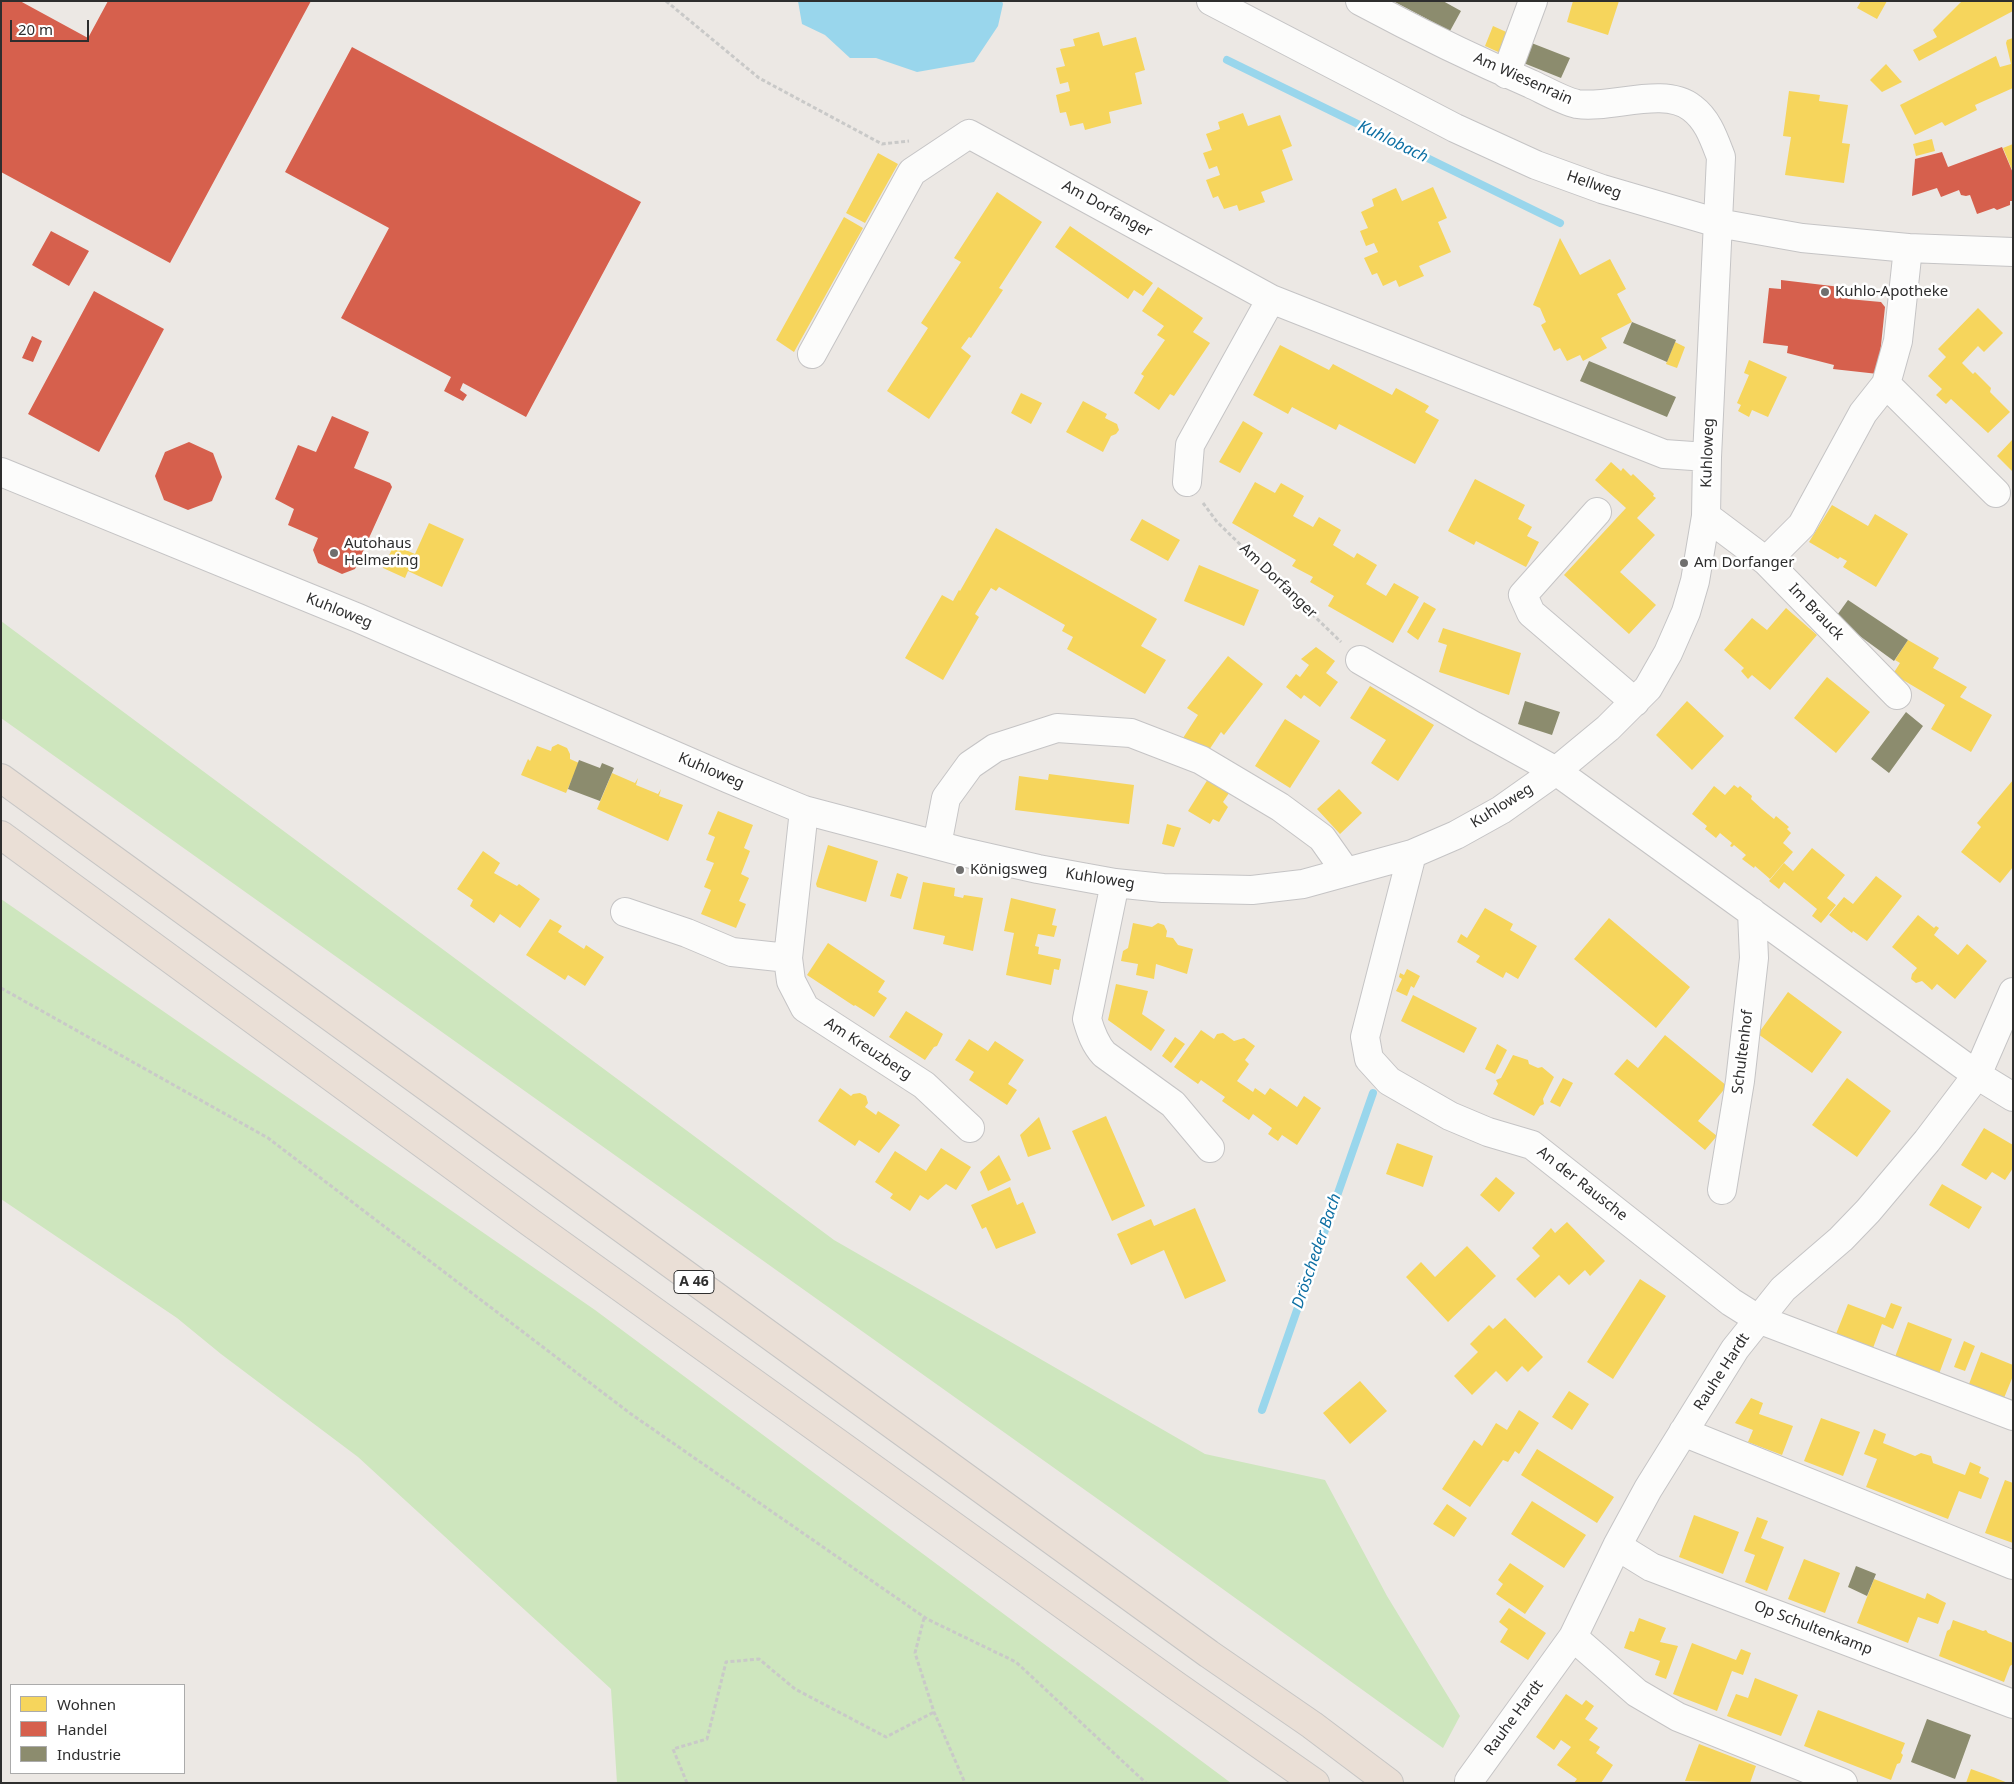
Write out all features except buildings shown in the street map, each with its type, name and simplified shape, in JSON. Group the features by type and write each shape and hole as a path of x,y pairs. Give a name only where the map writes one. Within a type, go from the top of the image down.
{"highway":[{"name":"A 46","path":"1,778 577,1198 1389,1783"},
{"path":"1,835 531,1223 1174,1685 1314,1783"}],"street":[{"name":"Hellweg","path":"1211,1 1455,128 1536,165 1602,189 1718,223 1802,238 1908,248 2013,252"},
{"path":"1506,74 1533,1"},
{"name":"Am Wiesenrain","path":"1364,2 1506,74 1575,104 1605,104 1643,98 1671,99 1692,108 1711,130 1721,157 1718,223"},
{"name":"Am Dorfanger","path":"812,354 912,172 969,134 1271,299 1664,454 1706,457"},
{"name":"Kuhloweg","path":"1,472 358,618 804,810 1038,870 1115,882 1164,888 1252,890 1302,884 1412,854 1456,835 1501,810 1556,771 1608,728 1648,688 1668,653 1686,612 1695,581 1706,516 1706,457 1718,223"},
{"path":"1766,561 1802,525 1864,413 1886,384 1898,341 1908,248"},
{"path":"1187,482 1190,445 1271,299"},
{"path":"1886,384 1996,493"},
{"path":"1597,512 1523,594 1531,613 1635,702"},
{"name":"Im Brauck","path":"1706,516 1766,561 1897,695"},
{"path":"1360,660 1556,771 1977,1075 2013,1098"},
{"path":"937,845 946,798 970,764 996,748 1057,728 1131,733 1201,760 1280,807 1322,838 1346,872"},
{"name":"Am Kreuzberg","path":"804,810 788,958 792,981 805,1008 924,1085 970,1128"},
{"name":"An der Rausche","path":"1412,854 1365,1037 1369,1059 1389,1082 1450,1116 1488,1132 1532,1145 1731,1302 1758,1319"},
{"path":"1115,882 1087,1019 1091,1032 1096,1045 1104,1054 1173,1104 1210,1148"},
{"path":"625,912 686,933 732,952 788,958"},
{"name":"Schultenhof","path":"1722,1190 1740,1081 1754,958 1752,912"},
{"name":"Rauhe Hardt","path":"1469,1781 1573,1637 1617,1546 1648,1489 1735,1349 1783,1289 1841,1238 1868,1211 1927,1141 1977,1075 2013,992"},
{"path":"1758,1319 2013,1416"},
{"path":"1683,1432 2013,1565"},
{"name":"Op Schultenkamp","path":"1617,1546 1651,1567 2013,1704"},
{"path":"1573,1637 1637,1693 1678,1717 1843,1783"}],"path":[{"path":"666,1 759,78 882,144 911,141"},
{"name":"Am Dorfanger","path":"1187,482 1217,522 1360,660"},
{"path":"1,988 268,1138 631,1414 926,1619 1016,1662 1146,1783"},
{"path":"924,1618 915,1653 934,1712 965,1783"},
{"path":"688,1783 673,1749 707,1739 726,1662 760,1659 795,1689 886,1737 934,1712"}],"green space":[{"path":"1,621 834,1240 1205,1454 1325,1480 1387,1596 1460,1716 1443,1748 1123,1517 1,718"},
{"path":"1,899 595,1310 1231,1783 617,1783 611,1689 358,1457 221,1354 177,1318 1,1199"}],"water":[{"path":"798,1 1002,1 1003,4 998,26 974,62 917,72 876,58 850,58 825,35 802,24"}],"waterway":[{"name":"Kuhlobach","path":"1227,60 1560,223"},
{"name":"Dröscheder Bach","path":"1262,1410 1373,1093"}],"place":[{"name":"Kuhlo-Apotheke","path":"1825,292"},
{"name":"Autohaus Helmering","path":"334,553"},
{"name":"Am Dorfanger","path":"1684,563"},
{"name":"Königsweg","path":"960,870"}]}
